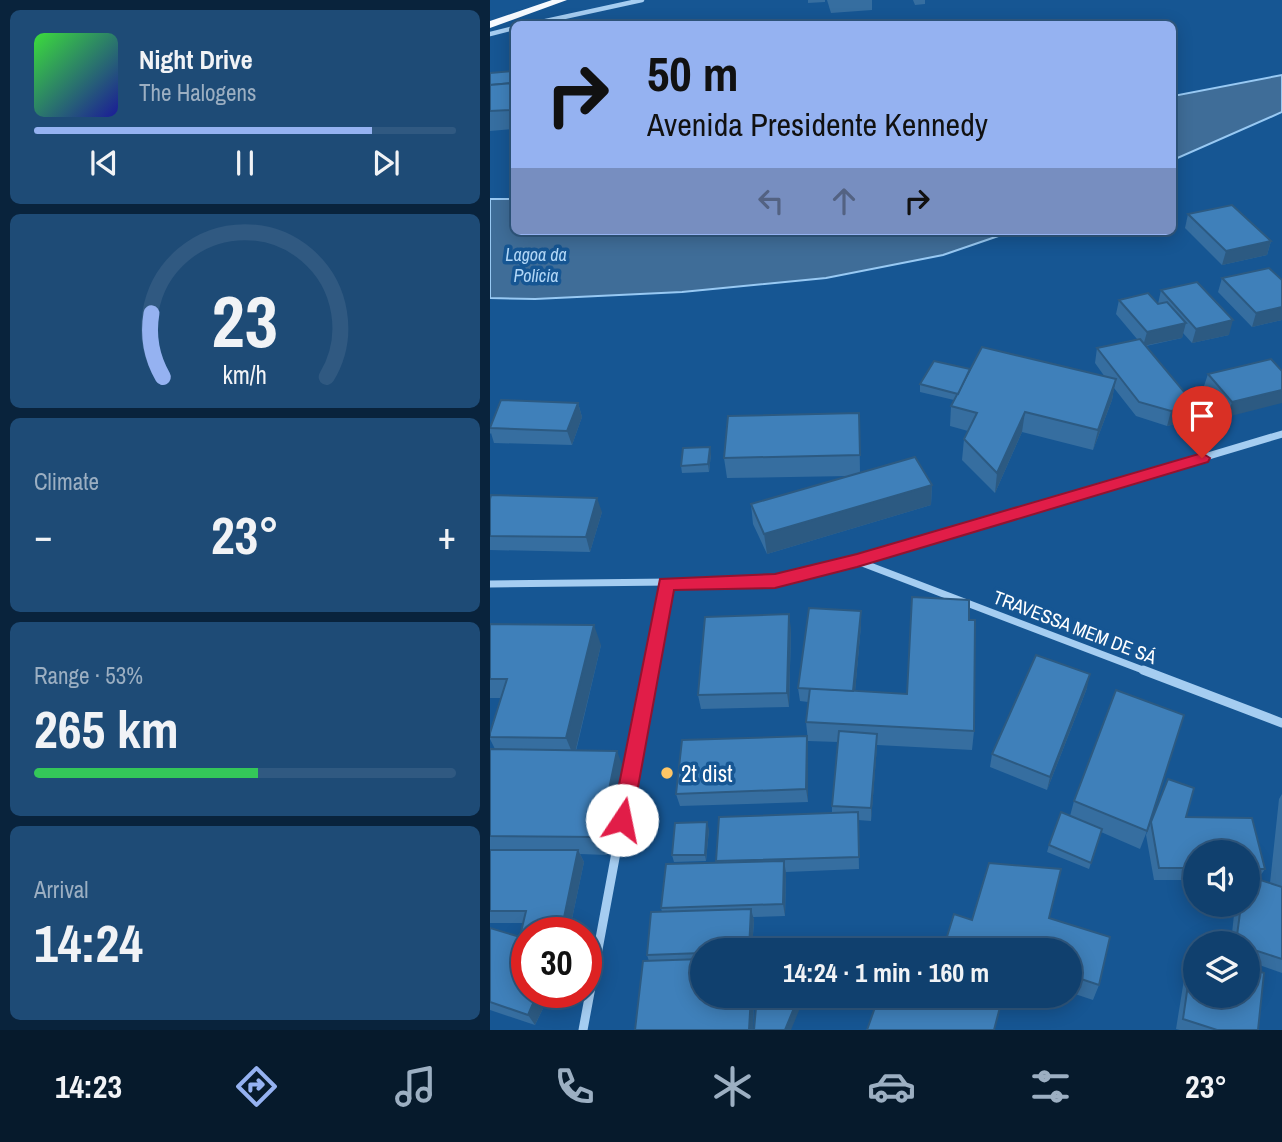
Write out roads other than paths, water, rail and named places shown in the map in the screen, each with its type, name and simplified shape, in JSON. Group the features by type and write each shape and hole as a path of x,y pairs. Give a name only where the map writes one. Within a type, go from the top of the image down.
{"highway":[{"path":"490,25 562,0"}],"street":[{"path":"546,21 642,0"},
{"path":"490,34 511,30"},
{"path":"490,584 775,581 857,561 1282,435"},
{"name":"TRAVESSA MEM DE SÁ","path":"857,561 1282,723"},
{"path":"583,1030 666,584"}],"water":[{"path":"1282,75 1282,112 1176,159 1176,95"},
{"name":"Lagoa da Polícia","path":"490,199 511,199 511,235 1001,235 943,255 826,278 682,292 535,299 490,298"}],"place":[{"name":"2t dist","path":"667,773"}]}
